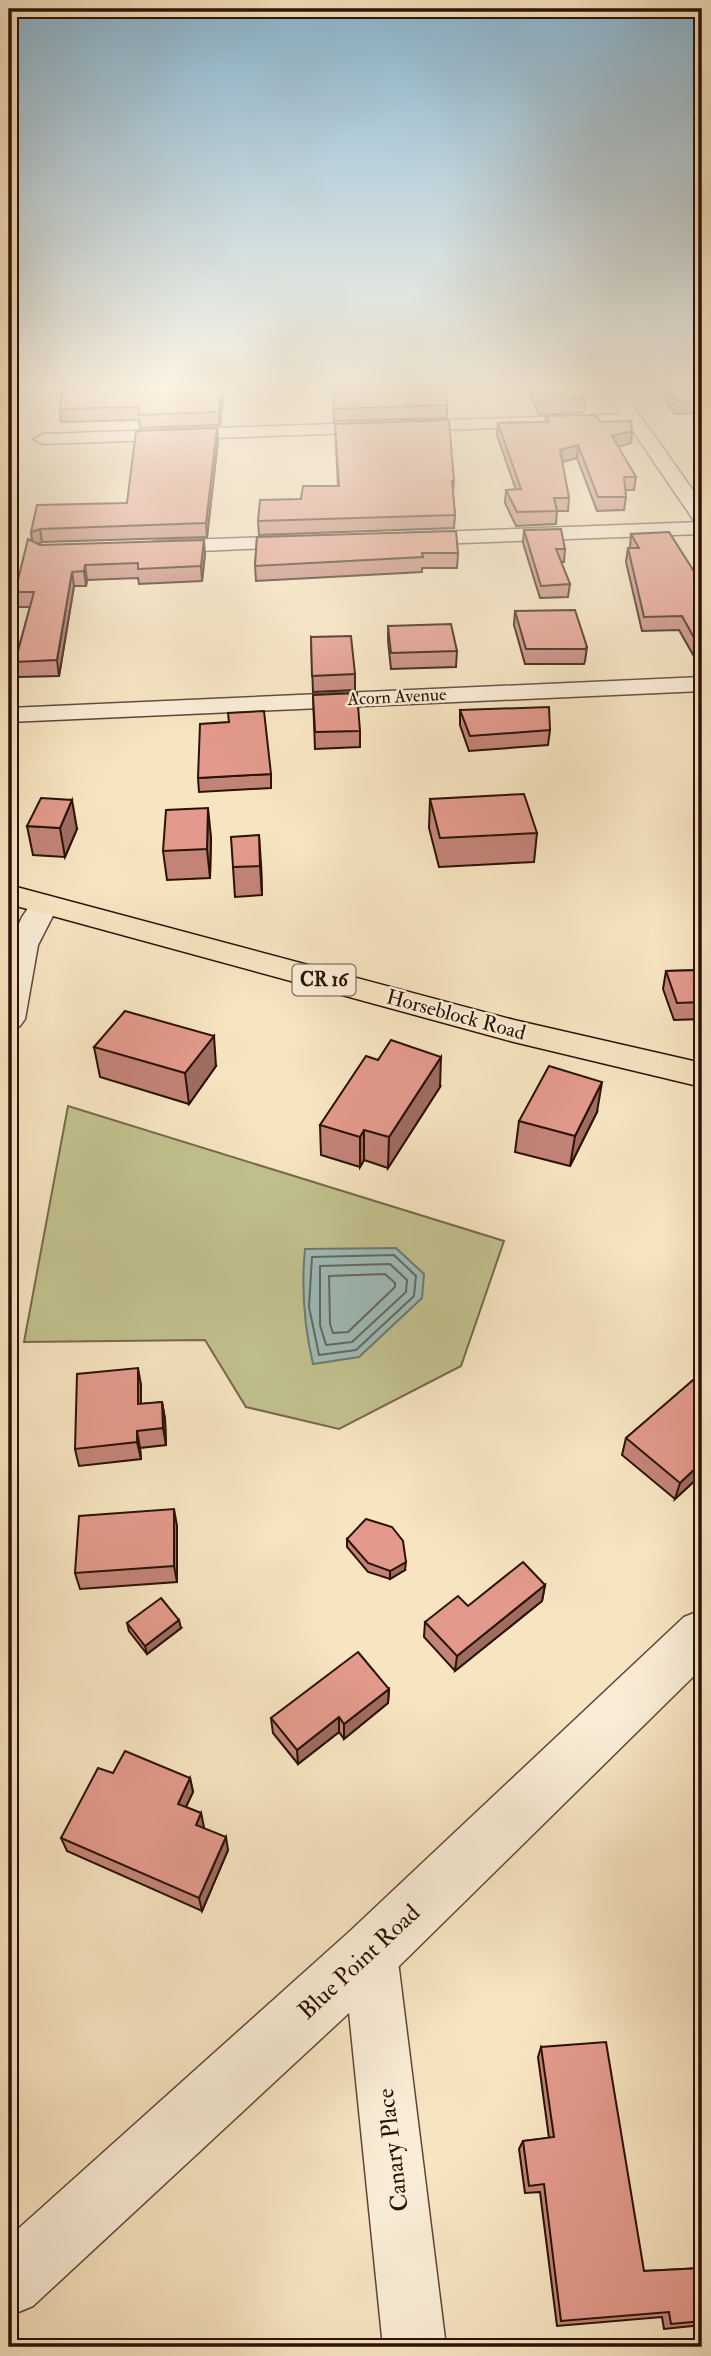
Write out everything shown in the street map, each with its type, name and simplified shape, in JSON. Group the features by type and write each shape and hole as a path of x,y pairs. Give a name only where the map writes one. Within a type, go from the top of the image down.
{"main road":[{"name":"Horseblock Road","path":"9,894 514,1031 702,1075"}],"street":[{"path":"686,496 702,518"},
{"path":"386,539 702,528"},
{"path":"138,548 317,542"},
{"name":"Acorn Avenue","path":"9,715 702,684"},
{"path":"9,1019 18,956 28,930 45,904"},
{"name":"Blue Point Road","path":"9,2282 370,1953 702,1634"},
{"name":"Canary Place","path":"370,1953 415,2347"}],"green space":[{"path":"68,1106 504,1241 461,1366 339,1429 246,1407 205,1340 24,1342"}],"water":[{"path":"396,1248 424,1274 422,1298 359,1357 313,1364 304,1307 305,1249"}],"building":[{"path":"128,496 209,496 206,523 40,529 31,532 37,505 127,503"},
{"path":"301,496 453,496 455,515 258,521 260,500 301,499"},
{"path":"509,496 569,496 554,498 557,511 517,512"},
{"path":"561,529 565,549 556,549 570,584 541,586 524,530"},
{"path":"456,531 458,553 422,553 423,557 255,566 257,537"},
{"path":"669,532 702,584 702,645 698,645 682,616 644,617 628,548 639,548 631,534"},
{"path":"28,539 40,545 204,540 201,566 138,569 138,563 85,565 84,571 72,572 57,660 15,662 34,592 15,592"},
{"path":"575,610 587,647 585,649 526,649 515,611"},
{"path":"451,624 457,651 391,653 388,626"},
{"path":"351,636 355,674 312,676 311,637"},
{"path":"357,693 360,731 315,732 313,695"},
{"path":"549,707 550,730 470,736 460,710"},
{"path":"264,711 271,774 198,778 200,724 229,722 228,713"},
{"path":"524,794 537,833 440,838 430,799"},
{"path":"41,798 72,800 60,828 27,826"},
{"path":"208,808 207,849 163,851 166,810"},
{"path":"259,835 260,866 233,867 231,837"},
{"path":"702,970 702,1002 677,1003 666,971"},
{"path":"125,1011 214,1036 185,1073 94,1047"},
{"path":"391,1040 441,1057 389,1137 364,1130 360,1137 320,1125 366,1056 378,1060"},
{"path":"549,1066 602,1082 575,1136 519,1121"},
{"path":"138,1368 138,1404 162,1402 163,1428 137,1431 137,1442 75,1449 77,1374"},
{"path":"700,1374 702,1462 680,1483 626,1438"},
{"path":"174,1509 174,1566 75,1573 79,1516"},
{"path":"366,1519 392,1527 403,1541 406,1562 390,1571 368,1563 347,1539"},
{"path":"523,1562 545,1585 457,1656 425,1622 458,1596 468,1606"},
{"path":"161,1598 179,1620 145,1646 127,1623"},
{"path":"358,1652 389,1689 344,1724 339,1717 297,1750 271,1718"},
{"path":"125,1751 190,1778 178,1804 201,1813 196,1825 226,1837 199,1898 61,1838 98,1768 113,1773"},
{"path":"606,2042 644,2271 702,2268 702,2321 671,2324 669,2312 561,2321 544,2184 529,2186 523,2141 554,2137 541,2047"}]}
